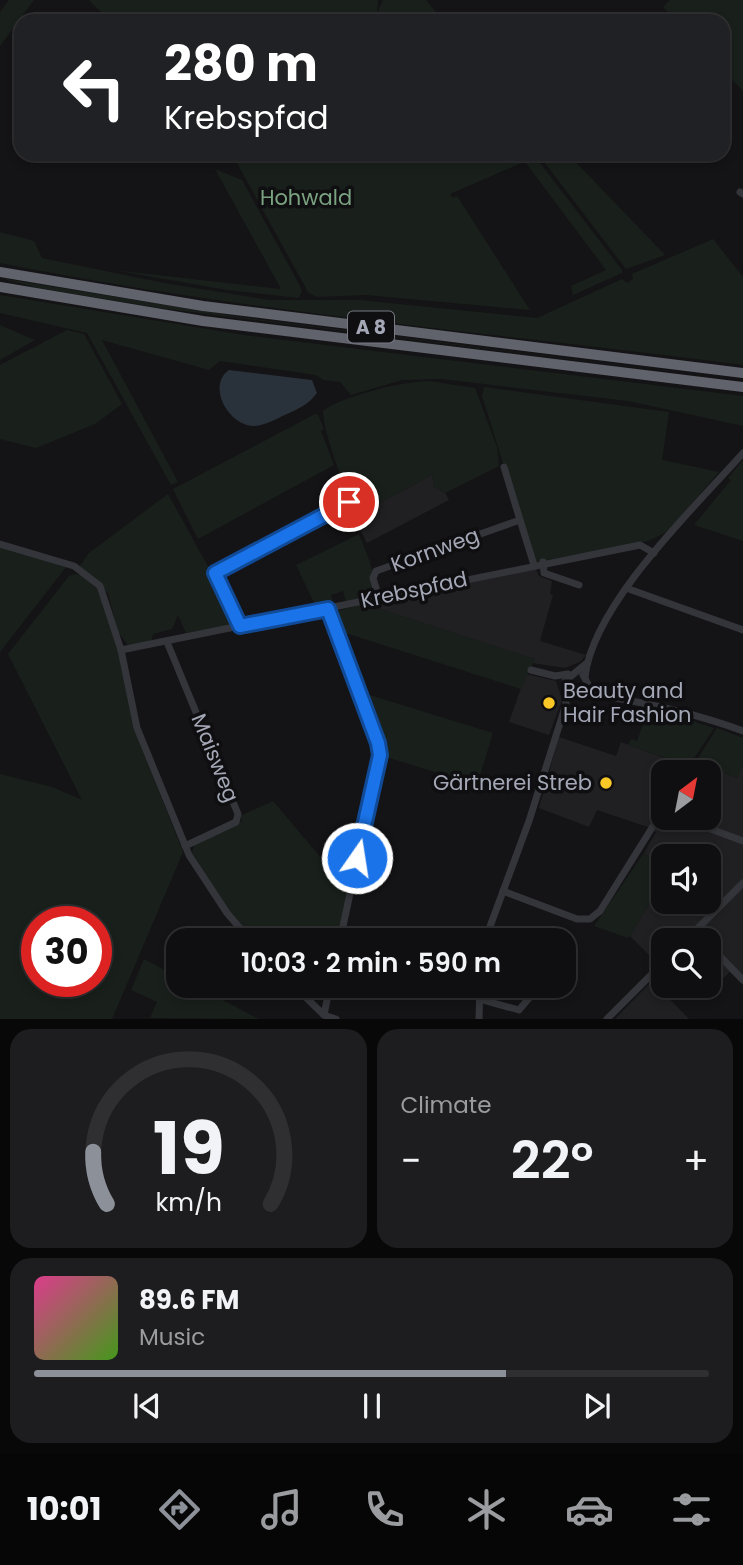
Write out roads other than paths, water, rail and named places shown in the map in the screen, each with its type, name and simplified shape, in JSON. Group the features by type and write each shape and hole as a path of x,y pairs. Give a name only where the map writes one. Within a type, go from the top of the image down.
{"highway":[{"name":"A 8","path":"0,272 203,306 743,373"},
{"name":"A 8","path":"0,287 203,321 743,387"}],"street":[{"path":"531,670 555,676 573,673 587,663 626,588 654,552 743,453"},
{"path":"504,467 534,565"},
{"path":"240,626 215,573 349,502"},
{"name":"Kornweg","path":"379,598 373,578 376,571 520,520"},
{"path":"0,544 58,559 90,575 104,594 121,650 137,728 185,846 204,880 241,928"},
{"name":"Krebspfad","path":"121,650 328,609 543,562 640,545 654,552"},
{"path":"543,562 544,573 549,577 579,585"},
{"path":"626,588 743,630"},
{"path":"328,609 378,743 380,755 343,928"},
{"name":"Maisweg","path":"167,642 238,814 236,822 185,846"},
{"path":"583,694 587,680 587,663"},
{"path":"573,673 587,680 604,696"},
{"path":"489,928 566,704 573,673"},
{"path":"555,676 568,691 692,714 743,731"},
{"path":"503,891 577,919 590,919 600,911 651,829"},
{"path":"713,830 743,841"},
{"path":"698,928 743,883"},
{"path":"721,957 743,980"},
{"path":"607,1019 651,975"},
{"path":"306,998 324,1015 336,1019"},
{"path":"324,1015 327,998"},
{"path":"479,1019 480,999 519,1010 529,998"}],"place":[{"name":"Beauty and Hair Fashion","path":"549,703"},
{"name":"Gärtnerei Streb","path":"606,783"}],"park label":[{"name":"Hohwald","path":"306,198"}]}
